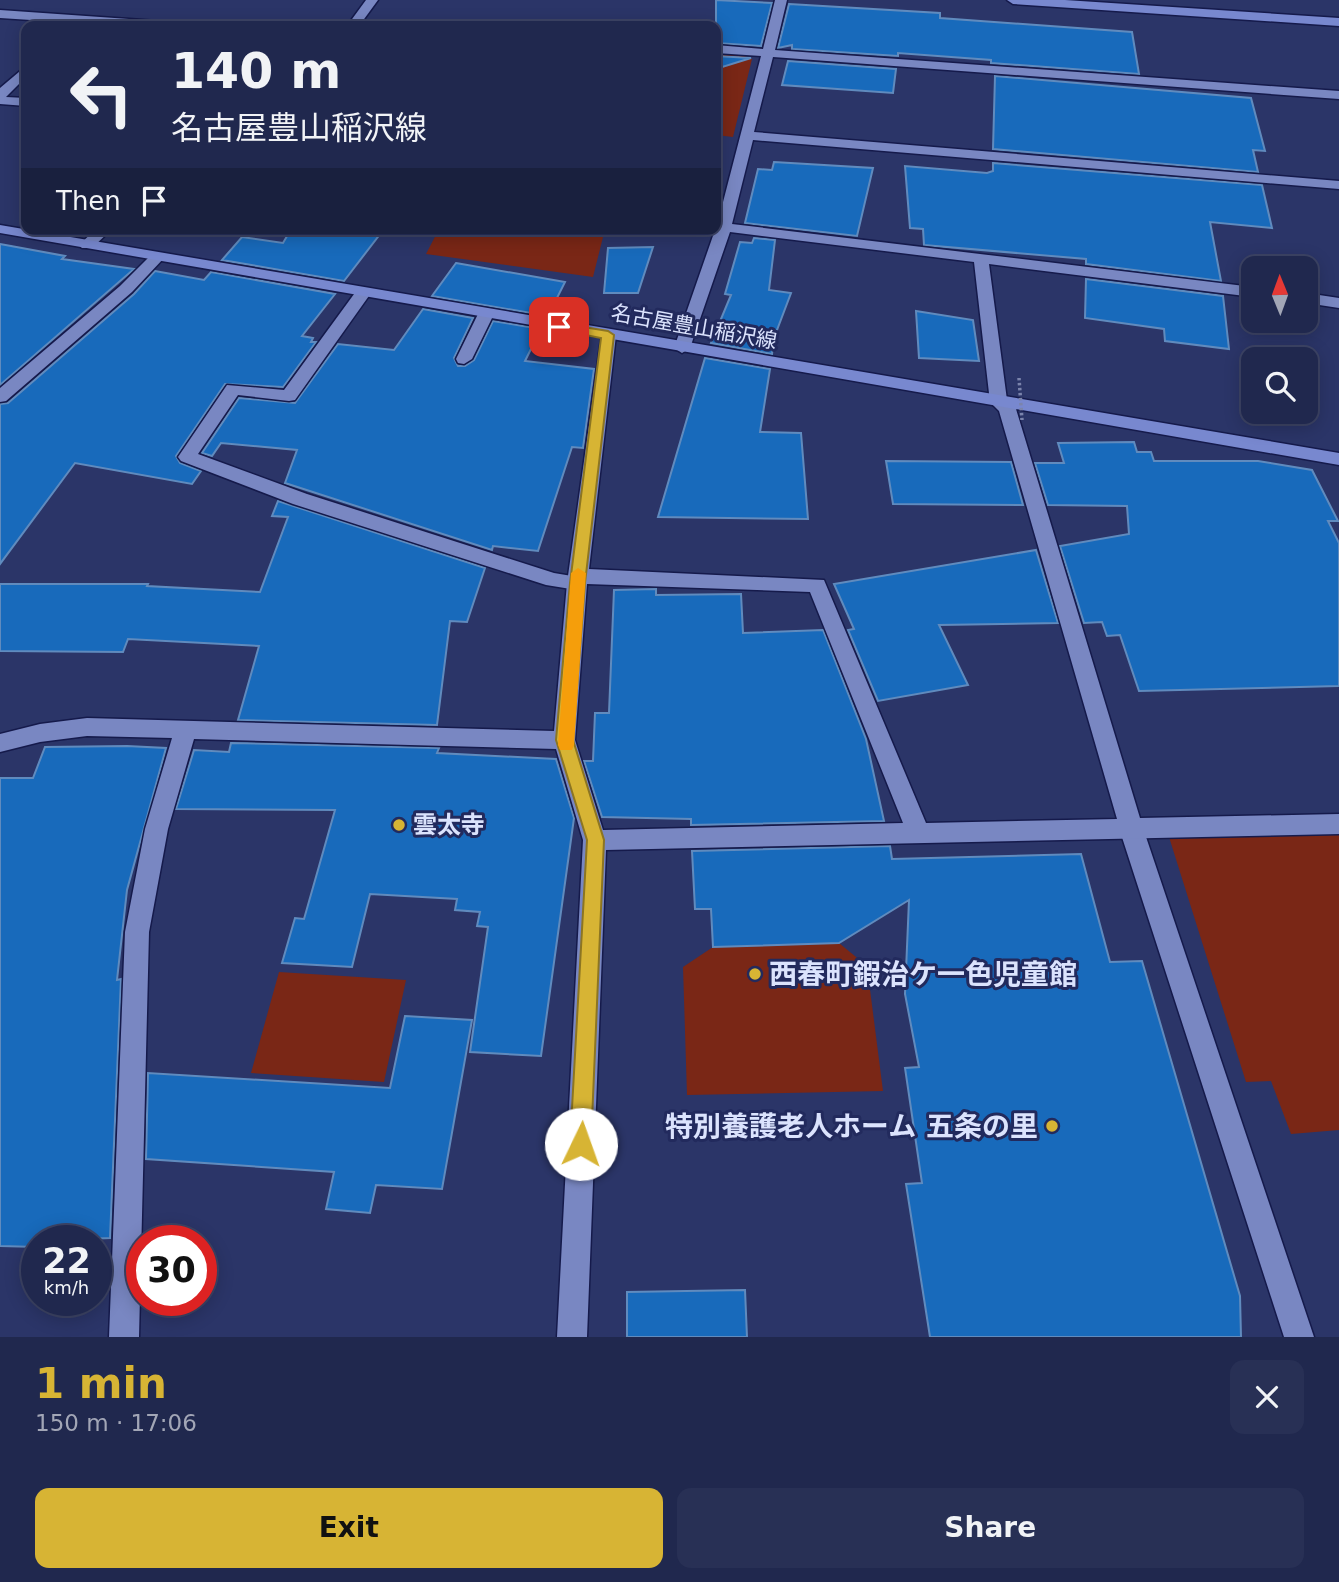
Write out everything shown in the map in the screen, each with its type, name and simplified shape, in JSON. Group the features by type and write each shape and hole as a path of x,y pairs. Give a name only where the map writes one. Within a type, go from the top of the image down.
{"main road":[{"path":"1013,0 1339,22"},
{"name":"名古屋豊山稲沢線","path":"0,229 21,233"},
{"name":"名古屋豊山稲沢線","path":"33,235 1339,459"}],"street":[{"path":"357,21 372,0"},
{"path":"721,224 748,136 781,0"},
{"path":"0,14 61,21"},
{"path":"721,49 1339,95"},
{"path":"0,97 21,75"},
{"path":"0,97 21,101"},
{"path":"748,136 1339,185"},
{"path":"721,227 1241,291"},
{"path":"87,245 98,235"},
{"path":"682,348 717,235"},
{"path":"0,397 126,289 156,258"},
{"path":"981,259 999,402 1007,409 1131,828 1299,1337"},
{"path":"363,293 289,396 233,389 187,457 327,507 553,580 817,586 918,832"},
{"path":"1318,300 1339,303"},
{"path":"464,359 486,314"},
{"path":"572,1337 596,840 564,740 578,580 608,335"},
{"path":"0,743 40,733 87,727 564,740"},
{"path":"124,1337 137,932 141,898 186,729"},
{"path":"596,840 1339,824"}],"path":[{"path":"1019,378 1022,420"}],"shaded area":[{"path":"721,53 742,55 752,59 733,137 721,136"},
{"path":"436,235 604,235 593,277 426,254"},
{"path":"1339,833 1339,1130 1291,1134 1271,1081 1246,1082 1169,837"},
{"path":"839,943 867,966 883,1091 687,1095 683,967 713,947"},
{"path":"279,972 406,980 384,1082 251,1073"}],"building":[{"path":"716,0 772,3 761,46 721,43 721,21 716,21"},
{"path":"789,4 940,13 940,18 1132,32 1139,74 898,53 898,56 792,49 792,45 778,48"},
{"path":"721,56 751,58 721,67"},
{"path":"788,61 896,69 893,93 782,85"},
{"path":"995,76 1251,98 1265,151 1253,150 1258,172 993,149"},
{"path":"774,162 873,168 857,236 745,223 758,169 772,170"},
{"path":"993,163 1262,185 1272,228 1210,222 1221,281 1086,264 1086,259 924,245 923,229 910,228 905,166 987,173 993,171"},
{"path":"288,235 379,235 344,281 222,260 242,237 283,243"},
{"path":"754,238 775,240 769,290 791,293 774,338 772,354 711,343 731,295 725,294 740,242 752,243"},
{"path":"0,244 65,256 62,259 134,269 0,385"},
{"path":"653,247 638,293 604,293 608,248"},
{"path":"456,263 565,282 548,316 432,296"},
{"path":"155,271 204,280 211,272 335,294 302,336 313,338 311,342 316,342 283,387 225,384 176,456 180,463 201,471 192,484 75,463 0,564 0,404 8,403 134,294"},
{"path":"1086,279 1223,296 1229,349 1165,341 1164,329 1085,318"},
{"path":"423,309 473,318 454,358 458,366 465,366 474,360 493,321 541,329 525,361 594,369 583,448 572,447 538,551 493,546 492,550 285,483 297,450 221,443 212,456 202,453 239,398 295,403 338,344 394,350"},
{"path":"916,311 973,320 979,361 919,358"},
{"path":"705,358 770,369 760,432 801,433 808,519 658,517"},
{"path":"1134,442 1137,452 1151,452 1154,461 1258,461 1312,470 1338,521 1328,521 1339,543 1339,686 1139,691 1120,635 1107,636 1102,622 1084,623 1060,546 1129,534 1127,506 1048,505 1035,463 1064,463 1058,443"},
{"path":"886,461 1011,462 1023,505 893,504"},
{"path":"278,501 485,568 467,622 450,621 437,725 238,720 259,646 128,639 123,652 0,651 0,584 148,584 147,586 260,592 288,517 272,516"},
{"path":"1036,550 1058,623 939,625 968,685 878,701 848,630 854,629 834,584"},
{"path":"656,589 656,595 741,594 743,633 823,630 866,739 884,821 691,825 691,819 602,817 584,761 593,761 595,713 609,713 614,590"},
{"path":"231,743 439,748 437,753 556,759 574,818 541,1056 470,1052 488,927 477,926 480,912 455,910 457,899 370,894 352,967 282,963 295,918 304,919 335,810 176,809 194,750 229,752"},
{"path":"45,747 166,748 127,890 117,980 121,979 111,1225 21,1225 21,1247 0,1246 0,778 33,778"},
{"name":"特別養護老人ホーム 五条の里","path":"890,846 892,859 1081,854 1110,962 1142,961 1240,1296 1241,1337 930,1337 906,1184 922,1183 905,1068 919,1067 905,994 909,900 839,943 713,947 711,909 695,909 692,851"},
{"path":"405,1016 472,1020 442,1189 376,1185 370,1213 326,1209 334,1172 146,1159 148,1073 390,1088"},
{"path":"745,1290 747,1337 627,1337 627,1292"}],"slow traffic":[{"path":"566,745 564,740 578,573"}],"place":[{"name":"雲太寺","path":"399,825"},
{"name":"西春町鍜治ケ一色児童館","path":"755,974"},
{"name":"特別養護老人ホーム 五条の里","path":"1052,1126"}],"route":[{"path":"559,327 608,335 577,583 564,740 596,840 581,1144"}]}
